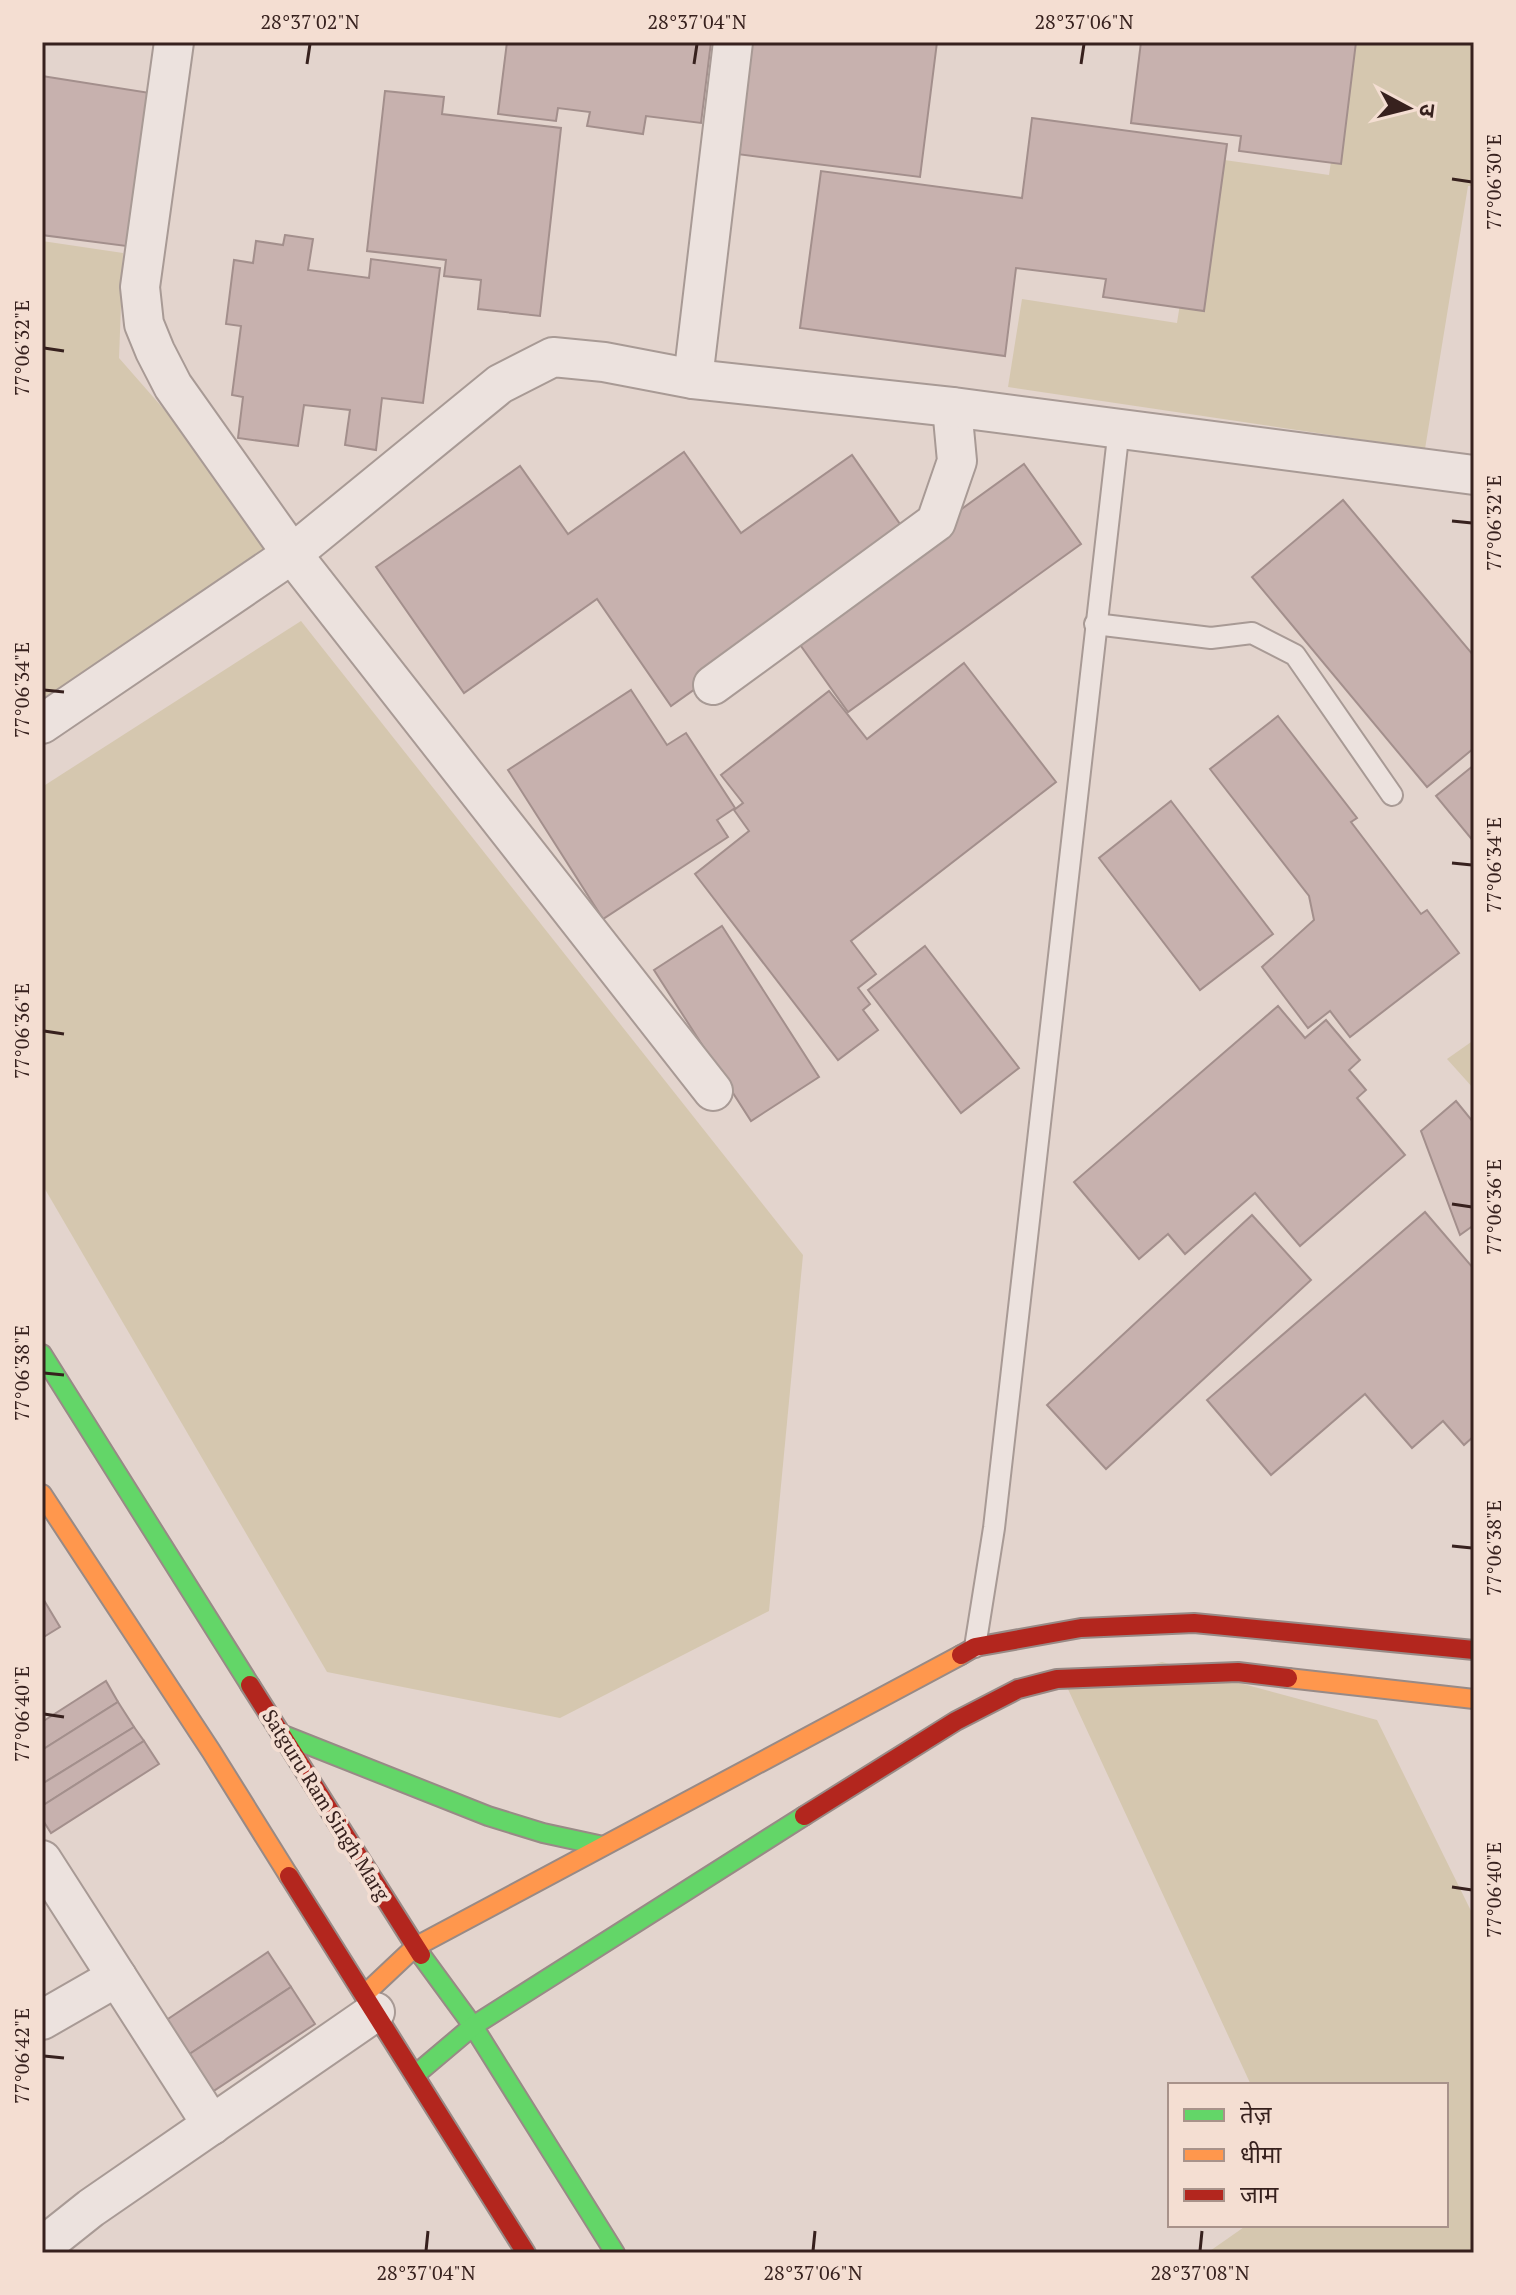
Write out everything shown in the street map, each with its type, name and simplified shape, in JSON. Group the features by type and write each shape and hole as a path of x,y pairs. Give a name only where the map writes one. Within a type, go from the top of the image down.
{"street":[{"path":"174,42 140,287 144,324 155,351 173,386 292,554 713,1091"},
{"path":"693,379 733,42"},
{"path":"42,724 292,554 500,384 553,357 604,362 693,379 952,407 1474,475"},
{"path":"713,685 936,522 957,461 952,407"},
{"name":"Satguru Ram Singh Marg","path":"42,1354 415,1947 473,2026 615,2253"},
{"path":"42,1494 211,1751 526,2253"},
{"path":"42,2247 91,2208 212,2125 370,2003 415,1947 975,1647 1081,1628 1194,1623 1474,1650"},
{"path":"415,2075 473,2026 956,1721 1018,1689 1057,1679 1238,1672 1474,1699"},
{"path":"281,1734 488,1816 543,1833 603,1846"},
{"path":"42,1860 212,2125"},
{"path":"42,2020 117,1977"}],"lane":[{"path":"975,1647 994,1528 1119,428"},
{"path":"1095,624 1211,638 1252,633 1295,655 1392,795"}],"shaded area":[{"path":"1349,42 1474,42 1474,186 1468,186 1425,449 1008,387 1022,299 1177,323 1203,157 1329,175"},
{"path":"42,241 123,253 119,358 282,544 42,702"},
{"path":"301,621 803,1255 769,1611 560,1718 327,1672 42,1184 42,787"},
{"path":"1474,1040 1474,1089 1447,1059"},
{"path":"1162,1662 1377,1720 1474,1917 1474,2253 1207,2253 1244,2227 1448,2227 1448,2083 1250,2083 1067,1687"}],"building":[{"path":"507,42 711,42 701,123 646,116 643,134 587,126 590,112 558,108 556,121 498,114"},
{"path":"742,42 937,42 920,177 729,153"},
{"path":"1141,42 1356,42 1341,164 1239,151 1241,136 1131,123"},
{"path":"42,76 150,93 126,246 42,235"},
{"path":"385,91 444,97 442,114 561,128 540,316 478,309 481,280 444,276 446,260 367,251"},
{"path":"1032,118 1227,144 1204,311 1103,297 1106,279 1016,268 1005,356 800,328 821,171 1022,198"},
{"path":"285,235 313,239 308,270 369,278 371,259 440,268 423,403 382,398 376,450 345,445 350,410 304,405 298,446 238,438 243,397 232,395 241,326 226,324 234,260 253,263 256,241 283,245"},
{"path":"684,452 741,533 852,455 909,537 671,706 597,599 464,693 376,567 520,466 568,534"},
{"path":"1024,464 1081,544 848,712 791,632"},
{"path":"1343,500 1474,656 1474,748 1427,787 1252,577"},
{"path":"964,663 1056,782 851,941 876,974 858,988 870,1004 863,1010 878,1030 838,1060 695,874 749,831 734,810 743,803 721,775 829,691 867,739"},
{"path":"631,690 667,745 686,733 735,808 717,820 728,837 603,919 508,770"},
{"path":"1278,716 1357,818 1351,822 1421,914 1427,910 1459,953 1350,1037 1330,1011 1308,1028 1262,967 1314,920 1309,896 1210,769"},
{"path":"1474,765 1474,842 1436,796"},
{"path":"1171,801 1273,934 1200,990 1099,858"},
{"path":"722,926 819,1077 751,1121 654,970"},
{"path":"925,946 1019,1068 961,1113 868,990"},
{"path":"1278,1006 1305,1038 1326,1020 1360,1060 1349,1070 1366,1090 1357,1098 1405,1155 1300,1246 1255,1193 1185,1254 1168,1234 1139,1259 1074,1182"},
{"path":"1456,1101 1474,1123 1474,1225 1460,1235 1421,1131"},
{"path":"1425,1212 1474,1269 1474,1436 1464,1445 1443,1421 1412,1448 1365,1394 1271,1475 1207,1400"},
{"path":"1252,1215 1311,1280 1106,1469 1047,1405"},
{"path":"42,1597 60,1627 42,1638"},
{"path":"106,1681 118,1702 42,1750 42,1722"},
{"path":"118,1702 134,1727 42,1784 42,1750"},
{"path":"134,1727 144,1741 42,1806 42,1784"},
{"path":"144,1741 159,1764 51,1833 42,1819 42,1806"},
{"path":"268,1952 291,1987 188,2055 165,2021"},
{"path":"291,1987 315,2024 212,2092 188,2055"}],"traffic: fast":[{"path":"42,1354 250,1685"},
{"path":"281,1734 488,1816 543,1833 603,1846"},
{"path":"415,2075 473,2026 804,1816"},
{"path":"421,1955 473,2026 615,2253"}],"traffic: slow":[{"path":"42,1494 289,1876"},
{"path":"364,1995 415,1947 961,1655"},
{"path":"1288,1678 1474,1699"}],"traffic: jam":[{"path":"961,1655 975,1647 1081,1628 1194,1623 1474,1650"},
{"path":"804,1816 956,1721 1018,1689 1057,1679 1238,1672 1288,1678"},
{"path":"250,1685 421,1955"},
{"path":"289,1876 526,2253"}]}
